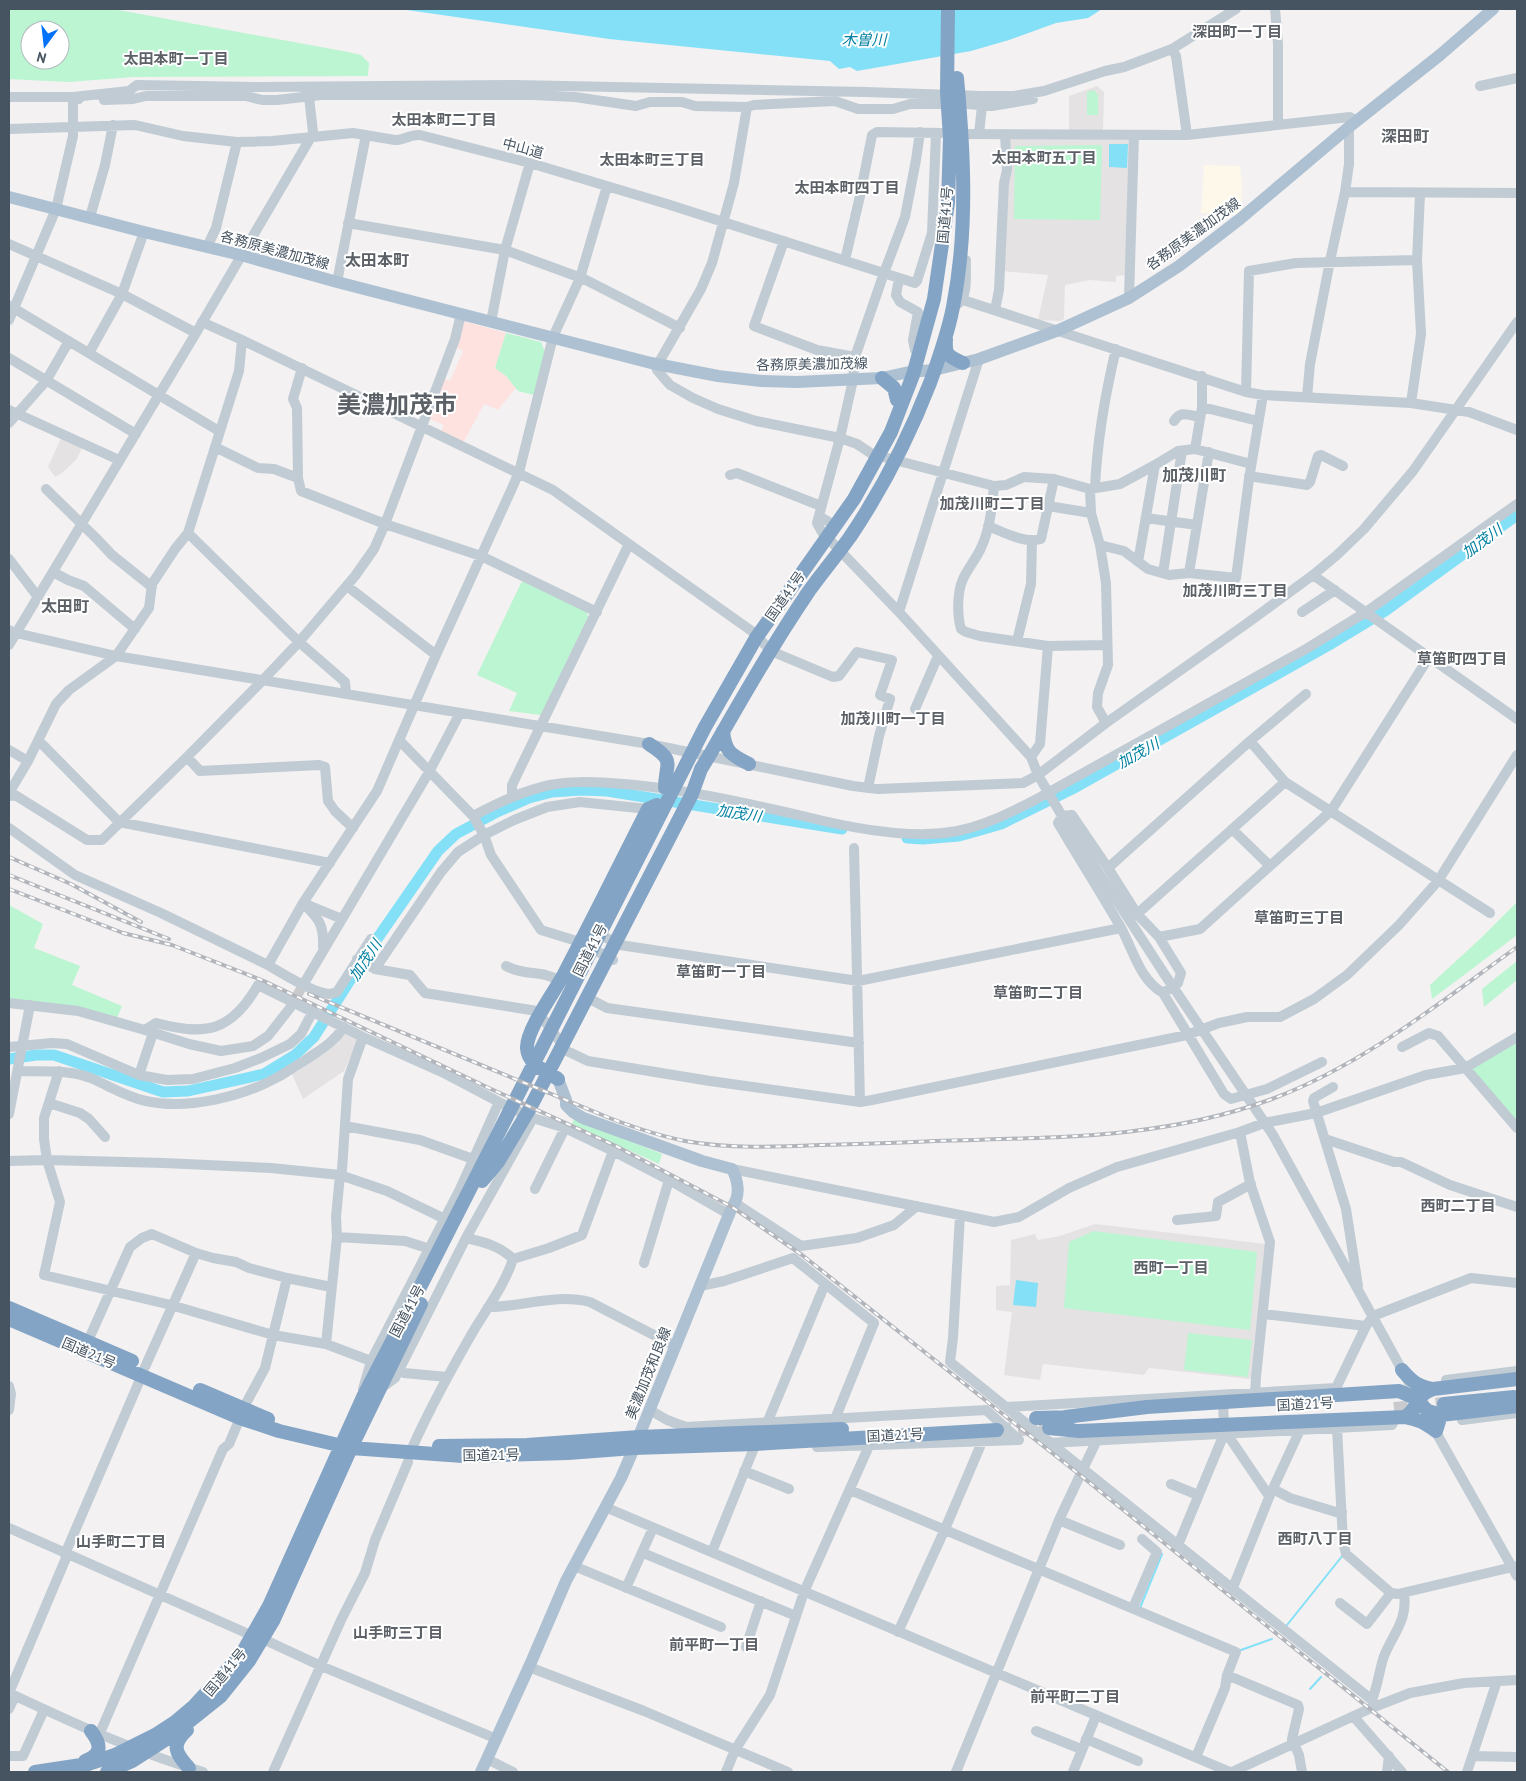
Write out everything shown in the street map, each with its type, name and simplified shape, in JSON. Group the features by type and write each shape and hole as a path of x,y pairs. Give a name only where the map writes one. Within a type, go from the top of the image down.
{"highway":[{"name":"国道41号","path":"107,1772 126,1764 171,1736 228,1688 249,1661 258,1638 290,1586 348,1443 376,1361 456,1237 478,1160 720,699 756,638 854,499 898,415 921,350 932,307 948,203 950,138 948,9"},
{"name":"国道41号","path":"348,1443 380,1389 456,1237 515,1105 727,693 759,640 866,485 906,405 927,342 949,237 954,190 957,9"},
{"path":"558,1079 557,1073 567,1051 685,812 709,756 770,650 874,499 896,460 922,404 958,304 957,286 962,232 964,165 957,78"},
{"path":"558,1079 537,1067 530,1060 527,1049 530,1033 684,751 753,632 823,519 848,494 872,454 909,372 926,305 943,202 948,92"},
{"path":"909,372 941,331 958,304"},
{"path":"946,339 945,351 948,356 962,363"},
{"path":"884,430 924,378 934,370"},
{"path":"882,378 894,388 897,400"},
{"path":"684,751 705,742 714,728 732,708 742,691 752,683"},
{"path":"723,731 726,747 731,755 749,764"},
{"path":"478,1160 657,802 668,770 668,761 664,753 649,744"},
{"path":"657,802 695,758 709,756"},
{"path":"482,1181 498,1162 529,1110 685,812"},
{"name":"国道21号","path":"9,1308 88,1341 144,1371"},
{"name":"国道21号","path":"9,1319 144,1371 242,1414 274,1421 348,1443 463,1456 568,1453 636,1443 758,1433 994,1425 754,1446 636,1443 413,1446 348,1443"},
{"path":"1402,1370 1411,1380 1442,1398 1460,1412 1517,1406"},
{"path":"1398,1407 1402,1370"},
{"path":"1419,1401 1428,1411 1442,1398 1517,1379"},
{"path":"1442,1398 1517,1387"},
{"path":"1419,1401 1398,1407 1079,1431 1042,1424 1065,1417 1146,1407 1398,1407 1414,1412 1422,1395 1442,1398 1517,1397"},
{"path":"1398,1407 1436,1431 1442,1398"},
{"name":"国道41号","path":"35,1772 59,1770 88,1764 115,1755 162,1731 194,1706 258,1638"},
{"path":"189,1768 178,1756 176,1747 180,1737 197,1721 203,1710"},
{"path":"59,1770 95,1756 98,1753 99,1745 95,1733"}],"main road":[{"name":"各務原美濃加茂線","path":"9,197 241,255 337,282 658,364 718,376 761,381 797,382 882,378 909,372 934,370 979,359 1059,330 1129,298 1179,266 1240,219 1353,124 1440,55 1492,9"},
{"path":"558,1079 566,1105 583,1118 702,1161 732,1169"},
{"name":"美濃加茂和良線","path":"481,1772 574,1566 605,1507 650,1410 735,1203 738,1178 732,1169"}],"street":[{"path":"9,97 73,97 129,91 137,85 260,87 514,85 1014,96 1044,91 1105,71 1124,67 1172,49 1236,9"},
{"path":"1275,9 1278,44 1278,125"},
{"path":"1172,49 1176,56 1187,135"},
{"path":"1480,86 1517,78"},
{"path":"260,87 264,90 309,97"},
{"path":"73,97 84,100 104,100 133,99 146,96 246,96 262,100 277,100 321,95 532,96 574,97 636,106 650,102 682,102 695,106 747,107 754,105 835,101 858,109 893,109 910,104 967,104 982,106 1010,104 1031,100 1044,91"},
{"path":"9,320 11,307 36,257 56,209 73,136 73,97"},
{"path":"9,645 12,631 38,597 311,137 313,132 309,97"},
{"path":"979,134 982,106"},
{"path":"747,107 734,183 708,274 680,328 658,364 657,370 670,385 718,409 756,420 840,438 857,444 872,454 994,486 1006,485 1024,477 1054,479 1093,489 1120,484 1182,450 1194,449 1209,452 1251,464"},
{"path":"845,260 872,135 877,132 1005,135 1187,135 1350,117 1353,124 1345,192 1310,364 1306,397"},
{"path":"90,217 105,166 113,125"},
{"name":"中山道","path":"9,129 135,125 183,136 237,142 272,141 337,134 366,135 395,140 412,135 420,135 530,164 724,221 899,279"},
{"path":"823,519 853,380 855,357 905,217 920,132"},
{"path":"915,350 912,340 918,312 900,302 896,295 899,279 915,283 917,281 932,233 936,133"},
{"path":"968,134 969,180 958,304 995,310 1202,376 1246,392 1263,395 1411,404 1456,410 1469,412 1517,430"},
{"path":"337,282 366,135"},
{"path":"995,310 999,290 1004,184 1007,170 1005,135"},
{"path":"1129,298 1134,135"},
{"path":"207,247 216,228 237,142"},
{"path":"491,322 505,250 530,164"},
{"path":"268,966 303,903 377,791 518,472 553,338 580,278 607,186"},
{"path":"1345,192 1420,194 1517,193"},
{"path":"1411,404 1420,334 1417,260 1420,194"},
{"path":"348,223 505,250 580,278 680,328"},
{"path":"89,353 122,294 144,232"},
{"path":"784,241 754,326 817,350 855,357"},
{"path":"9,244 122,294 196,333"},
{"path":"1246,392 1249,271 1296,263 1417,260"},
{"path":"900,302 920,306 926,305"},
{"path":"11,307 219,431"},
{"path":"242,340 239,371 188,533 152,584 149,608 116,656 69,690 56,704 9,795 15,796 87,840 102,840 187,757 299,642 347,586 374,549 455,339 462,314"},
{"path":"202,322 302,368 553,490 753,632 770,650 833,677 839,676 857,652 892,660 880,695 890,699 879,736 868,788"},
{"path":"12,631 116,656 649,744 868,788 1023,782 1038,775 1106,723 1313,576 1364,529 1413,471 1517,322"},
{"path":"9,423 12,412 46,381 69,341"},
{"path":"1106,723 1097,704 1098,693 1108,665 1106,583 1100,545 1090,512 1100,425 1116,349"},
{"path":"9,358 136,434"},
{"path":"899,612 979,359"},
{"path":"302,368 293,399 297,408 298,478 301,491 385,524 481,556 597,612"},
{"path":"1194,449 1201,412 1202,376"},
{"path":"1100,545 1124,551 1148,569 1170,575 1189,573 1236,578 1249,476 1263,395"},
{"path":"12,412 119,460"},
{"path":"1174,421 1181,414 1201,412 1258,421"},
{"path":"215,448 258,468 274,469 298,478"},
{"path":"1163,573 1182,450"},
{"path":"1189,573 1209,452"},
{"path":"1249,476 1307,485 1310,482 1318,456 1321,455 1343,466"},
{"path":"1138,562 1155,465"},
{"path":"730,475 737,473 823,519 840,550 1031,757 1038,775 1061,813 1165,975 1273,1135 1359,1294 1516,1570 1391,1594 1346,1554 1343,1540 1337,1428"},
{"path":"988,526 1010,535 1032,540 1041,539 1054,479"},
{"path":"994,486 988,526 981,548 962,580 959,598 961,629 980,636 1048,646 1107,645"},
{"path":"46,489 112,555 152,587"},
{"path":"372,968 441,872 458,852 484,834 547,807 580,802 657,802 692,796 844,826 906,834 957,831 995,820 1049,794 1368,614 1517,504"},
{"path":"1048,506 1090,512"},
{"path":"1146,518 1197,525"},
{"path":"188,533 299,642 345,682 346,693"},
{"path":"1017,641 1031,584 1032,540"},
{"path":"512,796 512,785 629,544"},
{"path":"9,559 38,597"},
{"path":"53,572 84,586 135,629"},
{"path":"1313,576 1517,719"},
{"path":"347,586 436,655"},
{"path":"1302,612 1335,590"},
{"path":"1031,757 1040,744 1048,646"},
{"path":"915,709 938,656"},
{"path":"1158,937 1200,929 1331,811 1429,657"},
{"path":"1108,868 1250,741 1306,694"},
{"path":"306,980 429,772 460,713"},
{"path":"38,741 119,822 330,863"},
{"path":"400,741 473,816 484,834 491,855 541,930 580,942 613,960"},
{"path":"1250,741 1285,782 1490,913"},
{"path":"9,750 28,761"},
{"path":"358,959 372,968 410,975 426,993 537,1011 567,1051 588,1061 710,1082 860,1102 1187,1035 1247,1017 1280,1017 1314,1000 1347,975 1399,925 1438,881 1517,755"},
{"path":"187,757 200,771 320,765 325,767 328,801 335,811 353,828"},
{"path":"473,816 512,796 550,785 580,782 645,785 657,802"},
{"path":"1138,914 1285,782"},
{"path":"1061,813 1072,816 1138,914 1158,937 1181,972 1178,983 1163,993"},
{"path":"1061,813 1058,823 1121,928 1146,978 1154,988 1163,993 1224,1094 1231,1099 1267,1089 1322,1062"},
{"path":"9,828 75,875 161,914 287,976 330,994 336,992 371,938"},
{"path":"1232,829 1270,866"},
{"path":"854,848 860,1102"},
{"path":"303,903 342,918"},
{"path":"303,903 320,920 324,934 323,951"},
{"path":"588,928 620,945 858,981 1121,928"},
{"path":"506,966 522,973 546,974 561,979 594,997 608,1008 859,1044"},
{"path":"139,1075 149,1031 156,1023 202,1031 218,1026 238,1014 248,1003 258,985 289,1004 302,1006 317,1013 363,1037 446,1074 533,1118 565,1128 669,1180 730,1215"},
{"path":"9,1003 78,1011 221,1051 253,1046 268,1036 289,1004"},
{"path":"9,1114 30,1005"},
{"path":"9,1047 52,1043 67,1044 139,1075 167,1080 193,1079 235,1068 262,1058 290,1044 301,1034 317,1013"},
{"path":"18,1069 60,1072 92,1079 146,1102 184,1104 213,1100 252,1089 278,1077 335,1040 342,1026"},
{"path":"1402,1047 1429,1033 1438,1036 1517,1128"},
{"path":"326,1344 337,1237 336,1217 342,1170 348,1079 363,1037"},
{"path":"732,1169 994,1222 1019,1217 1069,1188 1117,1167 1240,1132 1264,1123 1316,1113 1426,1075 1465,1068 1517,1037"},
{"path":"60,1072 44,1118 44,1140 47,1160 60,1202 44,1275 172,1305 273,1335 326,1344 376,1361 445,1219 478,1160 499,1102"},
{"path":"1332,1086 1314,1098 1316,1113 1346,1209 1359,1294"},
{"path":"49,1103 80,1113 105,1137"},
{"path":"380,1389 392,1381 399,1370 456,1237 533,1118"},
{"path":"345,1126 420,1140 478,1160"},
{"path":"535,1189 565,1128"},
{"path":"1240,1132 1251,1184 1270,1242 1256,1392"},
{"path":"1325,1139 1401,1162 1450,1185 1517,1207"},
{"path":"513,1259 582,1235 612,1151"},
{"path":"9,1161 164,1163 271,1168 340,1174 387,1191 445,1219"},
{"path":"644,1263 669,1180"},
{"path":"1177,1220 1216,1216 1218,1202 1251,1184"},
{"path":"735,1203 801,1246 857,1238 894,1224 917,1206"},
{"path":"960,1216 950,1362 1007,1407 1048,1443 1374,1703"},
{"path":"88,1341 130,1247 142,1238 152,1234 196,1253 236,1262 249,1268 286,1278 332,1287"},
{"path":"337,1237 405,1241 430,1249"},
{"path":"456,1237 489,1244 506,1252 513,1259"},
{"path":"9,1709 11,1694 66,1558 64,1554 196,1253"},
{"path":"700,1286 724,1281 793,1258 875,1324 835,1419"},
{"path":"413,1446 447,1377 510,1269 513,1259"},
{"path":"95,1733 160,1596 223,1449 229,1444 265,1368 286,1278"},
{"path":"1007,1407 1223,1397 1256,1392 1336,1388 1366,1326 1373,1316 1471,1278 1517,1283"},
{"path":"767,1423 825,1284"},
{"path":"488,1307 542,1300 576,1299 590,1302 676,1346"},
{"path":"1262,1314 1366,1326"},
{"path":"399,1370 404,1373 447,1377"},
{"path":"1442,1398 1446,1380 1517,1372"},
{"path":"9,1386 11,1394 9,1410"},
{"path":"1178,1546 1225,1432 1223,1397"},
{"path":"1048,1443 1392,1424 1398,1407"},
{"path":"650,1410 667,1420 686,1427 986,1410 1019,1440 869,1446 754,1446 712,1552"},
{"path":"1460,1412 1462,1420 1517,1413"},
{"path":"1232,1590 1271,1493 1300,1430"},
{"path":"1225,1432 1271,1493 1339,1513 1342,1512"},
{"path":"956,1772 1059,1520 1097,1440"},
{"path":"898,1632 982,1442"},
{"path":"726,1772 735,1750 770,1695 804,1592 869,1446"},
{"path":"273,1772 365,1573 375,1540 408,1462"},
{"path":"744,1471 789,1489"},
{"path":"1171,1484 1198,1495"},
{"path":"850,1490 1236,1652 1224,1688 1196,1757"},
{"path":"605,1507 1231,1772 1354,1717 1374,1703 1438,1687 1464,1683 1517,1680"},
{"path":"1059,1520 1120,1545"},
{"path":"9,1528 64,1554 321,1666 497,1739"},
{"path":"626,1588 653,1528"},
{"path":"1133,1608 1157,1552 1142,1539"},
{"path":"643,1553 796,1616"},
{"path":"574,1566 721,1627"},
{"path":"1374,1703 1384,1658 1404,1616 1406,1607 1404,1593"},
{"path":"1340,1603 1367,1624 1391,1594"},
{"path":"746,1647 761,1601"},
{"path":"529,1667 644,1711 788,1772"},
{"path":"1227,1675 1298,1705 1299,1709 1292,1739 1299,1755 1302,1772"},
{"path":"1467,1772 1497,1681"},
{"path":"11,1694 95,1733 145,1753 203,1772"},
{"path":"9,1756 23,1756 44,1710"},
{"path":"1073,1772 1086,1739 1093,1714"},
{"path":"1070,1761 1093,1714"},
{"path":"1354,1717 1402,1772"},
{"path":"1036,1731 1076,1747"},
{"path":"1086,1739 1138,1761"},
{"path":"1387,1772 1389,1756"},
{"path":"1473,1756 1517,1757"},
{"path":"487,1759 513,1772"}],"shaded area":[{"path":"1097,86 1104,92 1103,132 1069,131 1069,96"},
{"path":"1010,138 1130,139 1128,275 1116,276 1116,282 1089,280 1065,285 1064,319 1060,321 1038,320 1048,275 1002,271 1008,143"},
{"path":"1204,165 1240,166 1242,184 1241,212 1237,215 1201,213"},
{"path":"463,321 506,333 495,368 506,376 516,388 498,410 484,404 463,443 441,432 444,425 427,418 444,379 450,381 463,351 456,347"},
{"path":"62,436 83,447 76,460 55,477 48,467"},
{"path":"347,1030 359,1039 344,1071 303,1099 291,1072"},
{"path":"1095,1224 1266,1244 1252,1378 1149,1368 1144,1375 1043,1364 1040,1380 1004,1375 1012,1312 996,1310 996,1286 1010,1285 1011,1240 1035,1234 1038,1240 1060,1236"}],"green space":[{"path":"9,9 113,9 348,52 361,55 369,63 368,76 134,77 68,82 9,79"},
{"path":"1094,90 1098,95 1098,115 1087,115 1087,92"},
{"path":"1102,145 1100,220 1014,219 1015,146"},
{"path":"506,333 541,342 545,352 534,395 518,391 506,376 495,368"},
{"path":"522,581 587,612 588,617 541,715 509,711 517,693 477,675"},
{"path":"1517,902 1517,935 1432,999 1430,985"},
{"path":"9,905 43,924 34,948 80,966 72,985 122,1006 117,1018 9,999"},
{"path":"1517,961 1517,980 1484,1007 1482,989"},
{"path":"1517,1037 1517,1128 1465,1068"},
{"path":"574,1119 662,1154 659,1164 572,1124"},
{"path":"1094,1231 1257,1252 1250,1330 1064,1308 1069,1242"},
{"path":"1188,1333 1252,1340 1248,1377 1184,1370"}],"water":[{"name":"木曽川","path":"400,9 1102,9 1088,18 1056,23 971,51 857,71 850,67 839,69 830,61 609,39"},
{"path":"1109,144 1128,144 1127,168 1109,167"},
{"path":"1016,1280 1038,1283 1036,1307 1013,1305"}],"waterway":[{"name":"加茂川","path":"907,838 923,839 959,836 1001,824 1076,787 1329,645 1385,611 1517,515"},
{"name":"加茂川","path":"9,1059 36,1055 54,1055 163,1092 188,1091 264,1074 295,1055 314,1037 368,952 438,851 456,834 497,812 529,798 552,792 607,791 842,829"},
{"path":"1140,1608 1162,1554"},
{"path":"1287,1625 1343,1555"},
{"path":"1241,1650 1272,1639"},
{"path":"1310,1689 1321,1677"}],"tunnel":[{"path":"290,1008 306,980"},
{"path":"1394,1409 1444,1404"},
{"path":"997,1430 1042,1428"}],"railway":[{"path":"9,857 71,884 141,922"},
{"path":"9,875 169,939"},
{"path":"9,889 123,933 172,945 264,981 616,1146 732,1207 802,1255 1080,1475 1448,1772"},
{"path":"309,994 612,1119 648,1132 685,1141 702,1144 769,1147 1021,1139 1106,1134 1147,1129 1189,1122 1272,1099 1338,1069 1369,1051 1429,1011 1517,947"}],"district":[{"name":"深田町一丁目","path":"1237,31"},
{"name":"太田本町一丁目","path":"176,58"},
{"name":"太田本町二丁目","path":"444,119"},
{"name":"深田町","path":"1405,136"},
{"name":"太田本町五丁目","path":"1044,157"},
{"name":"太田本町三丁目","path":"652,159"},
{"name":"太田本町四丁目","path":"847,187"},
{"name":"太田本町","path":"377,260"},
{"name":"美濃加茂市","path":"397,404"},
{"name":"加茂川町","path":"1194,475"},
{"name":"加茂川町二丁目","path":"992,503"},
{"name":"加茂川町三丁目","path":"1235,590"},
{"name":"太田町","path":"65,606"},
{"name":"草笛町四丁目","path":"1462,658"},
{"name":"加茂川町一丁目","path":"893,718"},
{"name":"草笛町三丁目","path":"1299,917"},
{"name":"草笛町一丁目","path":"721,971"},
{"name":"草笛町二丁目","path":"1038,992"},
{"name":"西町二丁目","path":"1458,1205"},
{"name":"西町一丁目","path":"1171,1267"},
{"name":"西町八丁目","path":"1315,1538"},
{"name":"山手町二丁目","path":"121,1541"},
{"name":"山手町三丁目","path":"398,1632"},
{"name":"前平町一丁目","path":"714,1644"},
{"name":"前平町二丁目","path":"1075,1696"}]}
